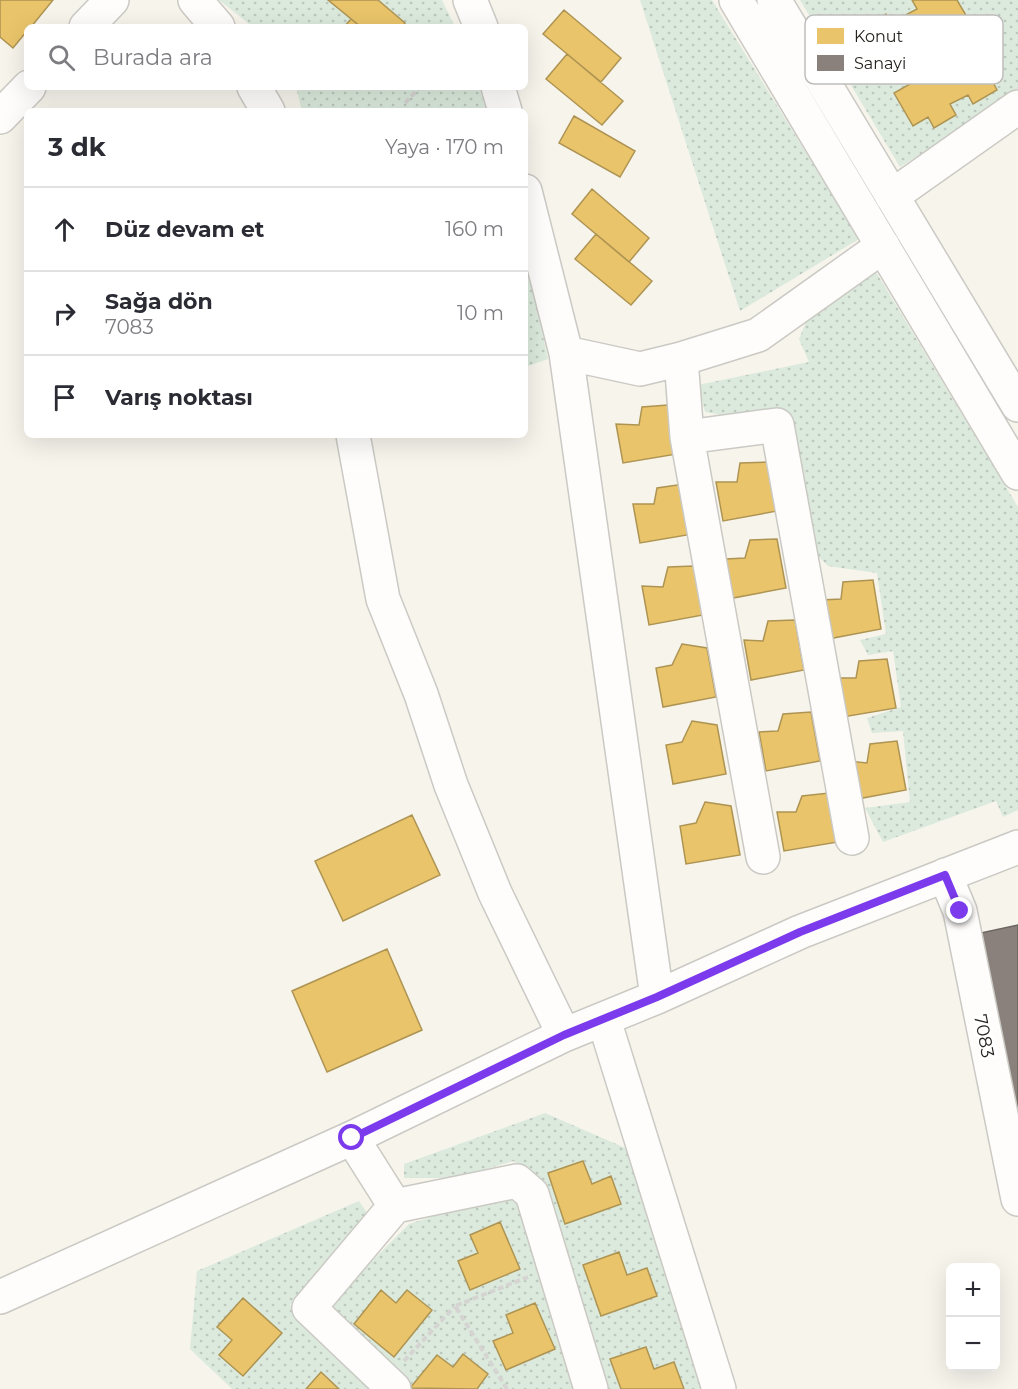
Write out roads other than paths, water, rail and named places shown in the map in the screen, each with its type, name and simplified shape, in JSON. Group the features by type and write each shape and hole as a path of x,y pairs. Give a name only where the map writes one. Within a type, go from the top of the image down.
{"street":[{"path":"89,24 112,0"},
{"path":"195,0 215,24"},
{"path":"470,0 480,24"},
{"path":"736,0 1018,473"},
{"path":"774,0 805,51"},
{"path":"825,84 1018,405"},
{"path":"0,117 26,90"},
{"path":"256,90 266,108"},
{"path":"499,90 503,108"},
{"path":"892,196 1018,107"},
{"path":"528,203 566,353 657,997"},
{"path":"566,353 640,369 758,335 883,246"},
{"path":"681,359 687,437 763,856"},
{"path":"687,437 777,425 852,838"},
{"path":"353,438 383,599 422,694 451,785 482,861 564,1035"},
{"path":"0,1297 352,1138 564,1035 657,997 800,932 1018,847"},
{"name":"7083","path":"945,875 960,911 1018,1199"},
{"path":"604,1020 719,1389"},
{"path":"352,1138 395,1206"},
{"path":"390,1385 309,1308 395,1206 518,1181 532,1194 591,1389"}]}
